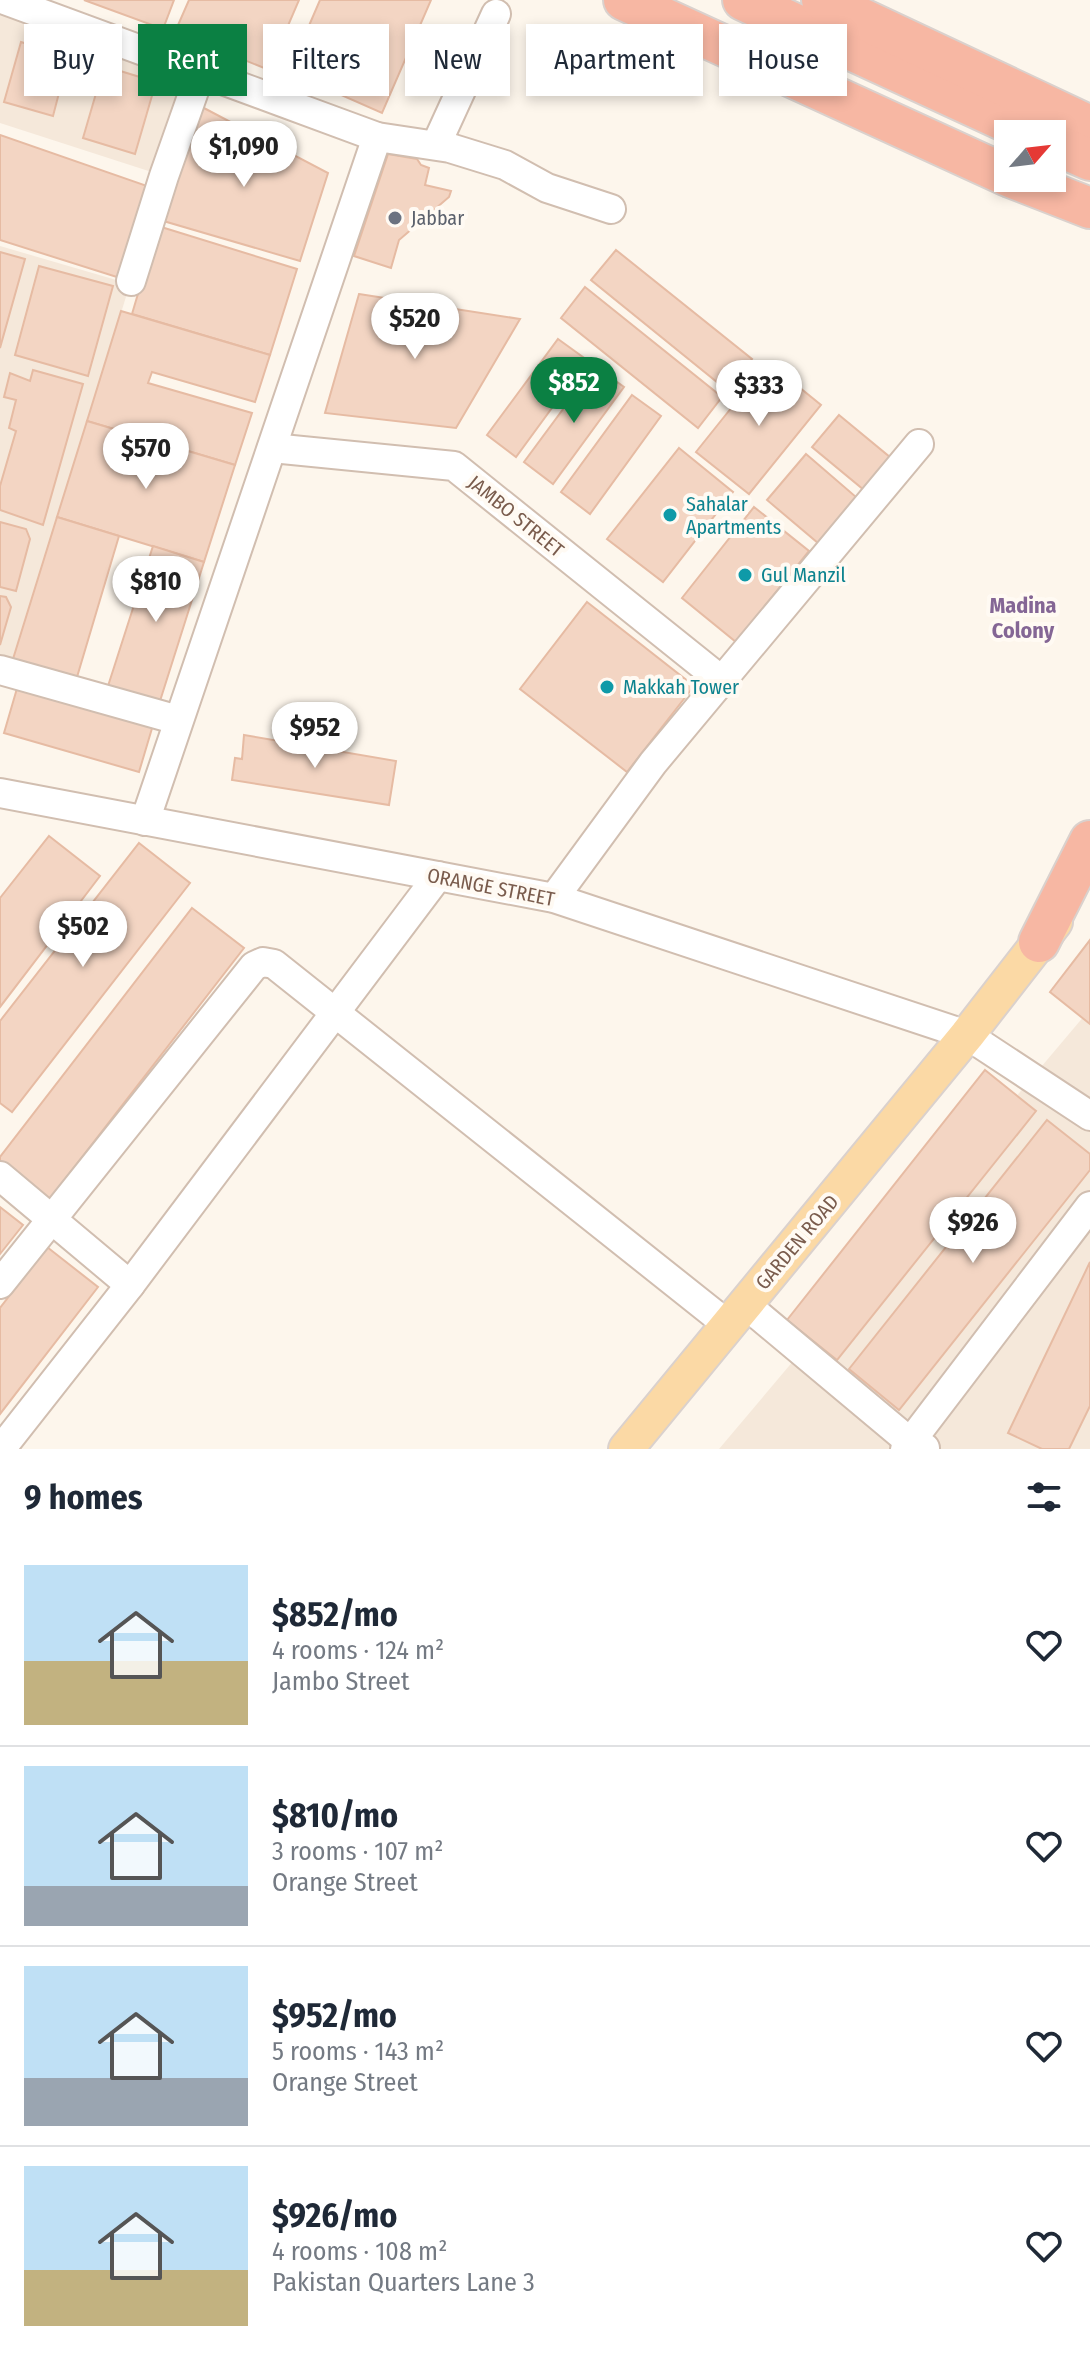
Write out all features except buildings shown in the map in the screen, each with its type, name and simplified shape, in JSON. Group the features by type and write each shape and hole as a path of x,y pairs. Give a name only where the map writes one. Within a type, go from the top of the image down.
{"highway":[{"path":"624,0 994,169"},
{"path":"743,0 1003,120"},
{"path":"822,0 1090,126"},
{"path":"1066,149 1090,160"},
{"path":"1049,192 1090,208"},
{"path":"1039,942 1090,841"}],"main road":[{"name":"GARDEN ROAD","path":"626,1449 967,1035 1090,877"}],"street":[{"path":"5,0 138,48"},
{"path":"436,145 496,14"},
{"path":"247,88 377,137 436,145 505,165 547,188 611,209"},
{"path":"131,281 192,96"},
{"path":"145,821 377,137"},
{"path":"554,898 653,763 919,444"},
{"name":"JAMBO STREET","path":"272,448 454,466 721,680"},
{"path":"0,670 178,720"},
{"name":"ORANGE STREET","path":"0,793 554,898 967,1035 1090,1116"},
{"path":"1,1449 130,1285 438,876"},
{"path":"0,1284 254,966 263,962 274,964 335,1015 914,1447 1090,1206"},
{"path":"0,1176 130,1285"}],"shaded area":[{"path":"0,0 67,24 24,24 24,96 122,96 122,44 138,49 138,96 188,96 164,176 0,123"},
{"path":"0,246 130,284 9,673 0,670"},
{"path":"1090,1009 1090,1449 719,1449"}],"place":[{"name":"Jabbar","path":"395,218"},
{"name":"Sahalar Apartments","path":"670,515"},
{"name":"Gul Manzil","path":"745,575"},
{"name":"Makkah Tower","path":"607,687"}],"district":[{"name":"Madina Colony","path":"1023,618"}]}
